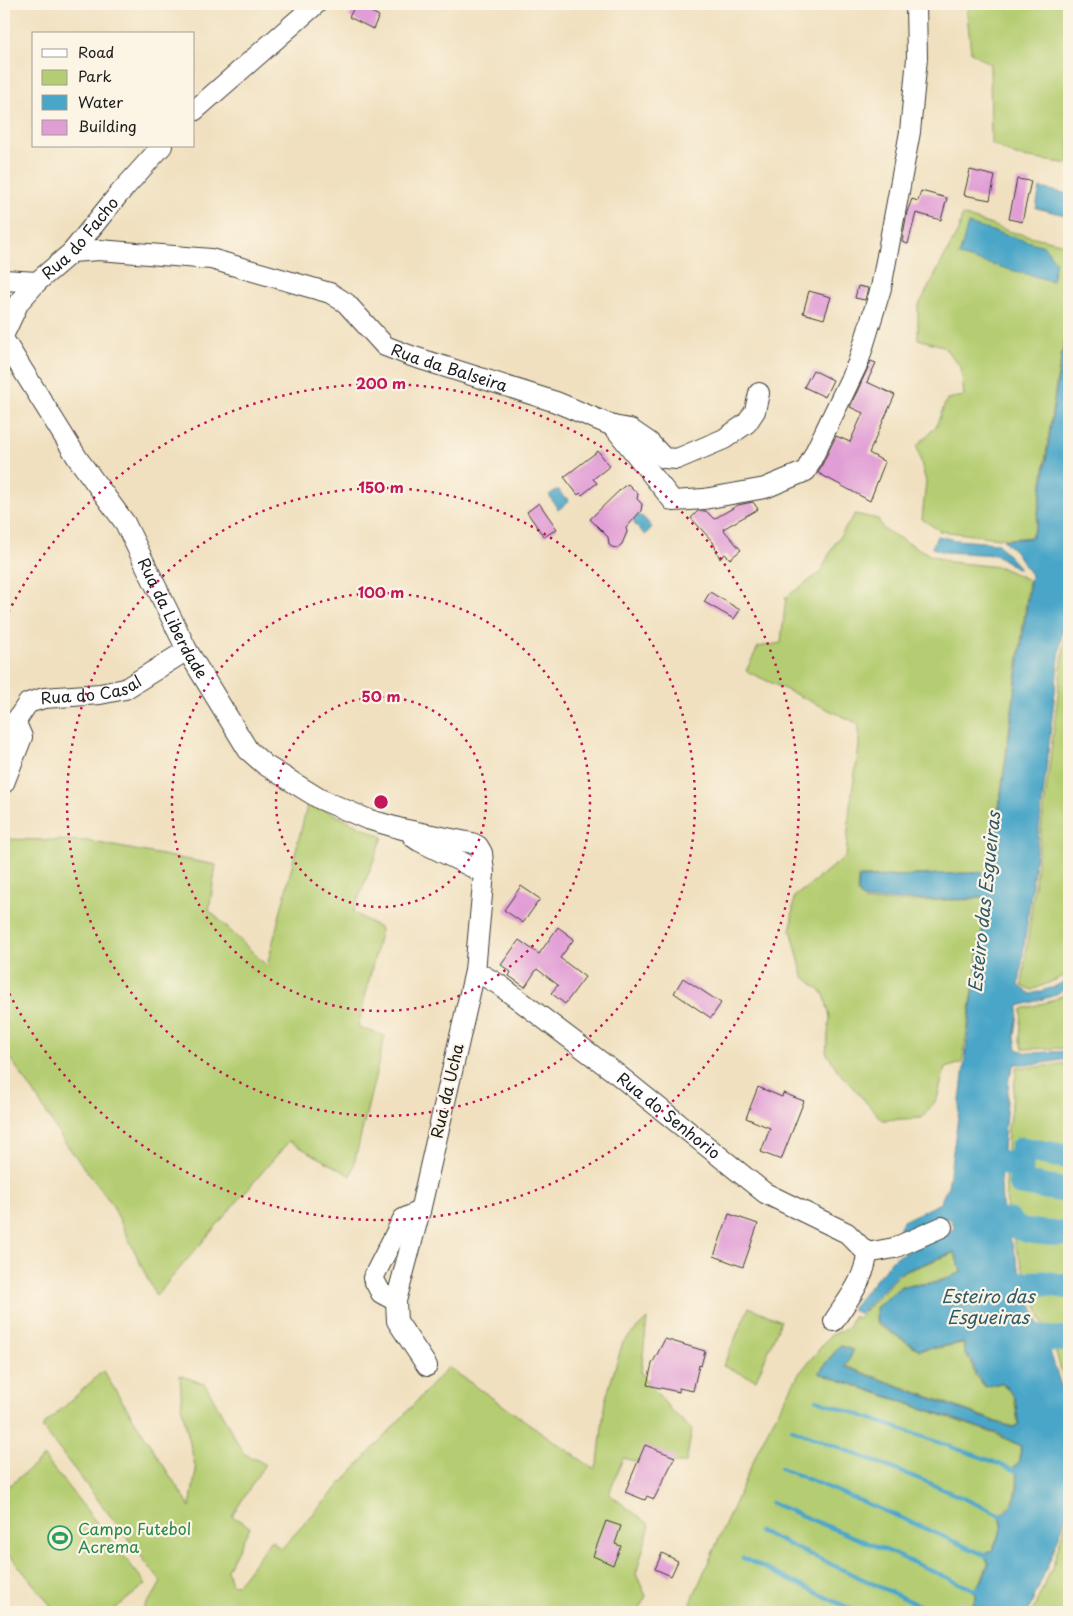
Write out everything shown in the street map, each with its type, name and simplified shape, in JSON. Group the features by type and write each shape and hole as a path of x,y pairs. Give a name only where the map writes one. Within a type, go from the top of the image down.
{"street":[{"path":"195,110 316,4"},
{"name":"Rua da Balseira","path":"72,252 99,250 211,259 330,293 346,303 385,346 556,402 613,426 673,501 704,499 765,488 806,471 858,363 881,288 910,132 917,58 916,4"},
{"name":"Rua do Facho","path":"4,334 19,302 37,282 72,252 118,195 160,148"},
{"path":"4,280 37,282"},
{"name":"Rua da Liberdade","path":"4,340 78,459 125,523 187,650 248,750 265,765 320,799 366,820 472,843 478,846 482,853 484,872 475,971"},
{"path":"613,426 630,428 649,442 664,458 677,459 724,439 747,423 755,411 759,393"},
{"name":"Rua do Casal","path":"4,739 28,703 44,698 100,694 124,689 187,650"},
{"path":"4,783 22,737 15,721"},
{"name":"Rua da Ucha","path":"427,1366 397,1321 396,1301 420,1211 475,971"},
{"name":"Rua do Senhorio","path":"475,971 498,984 609,1068 764,1193 847,1233 867,1253"},
{"path":"396,1301 381,1293 373,1278 403,1219 420,1211"},
{"path":"834,1321 863,1276 867,1253 894,1248 942,1227"}],"green space":[{"path":"966,4 1069,4 1069,164 1016,156 991,143 990,64 971,52"},
{"path":"962,215 1012,232 1069,245 1069,313 1055,390 1036,524 1031,537 1007,539 940,531 922,519 926,482 917,446 936,426 947,399 964,396 961,367 943,346 918,339 918,307 959,229"},
{"path":"855,514 878,519 883,529 930,555 950,562 1000,567 1029,580 990,872 858,877 857,892 865,902 966,900 987,896 962,1063 945,1068 937,1099 922,1118 882,1120 838,1071 826,1052 830,1017 824,994 803,976 791,929 794,897 846,856 850,806 859,747 859,724 746,671 758,647 781,643 786,597 820,573 834,545"},
{"path":"1069,605 1069,974 1032,990 1022,986"},
{"path":"308,802 383,837 353,912 381,929 358,1027 385,1036 351,1176 289,1141 156,1296 112,1204 63,1140 6,1052 4,1040 4,839 87,841 216,865 209,910 267,966"},
{"path":"1069,992 1069,1048 1023,1049 1020,1040 1022,1009 1051,1001"},
{"path":"1069,1063 1069,1401 1056,1352 1066,1348 1065,1336 1045,1331 1034,1295 1045,1288 1044,1280 1025,1275 1007,1211 1005,1176 1013,1174 1026,1166 1007,1150 1008,1129 1017,1067 1037,1067"},
{"path":"954,1253 961,1272 935,1282 901,1286 876,1307 876,1324 919,1350 963,1343 964,1354 971,1361 975,1376 985,1387 1002,1383 1014,1397 1018,1425 1014,1427 998,1422 846,1366 854,1350 840,1345 818,1373 995,1434 1020,1446 1020,1461 1011,1469 1017,1475 1017,1487 1014,1498 1009,1507 999,1514 1002,1526 992,1550 984,1555 988,1563 981,1581 973,1590 976,1595 970,1612 690,1612 689,1606 763,1439 798,1375 830,1336 848,1328 853,1316 857,1318 860,1316 900,1274"},
{"path":"749,1307 781,1321 756,1380 723,1366"},
{"path":"647,1319 641,1373 670,1409 692,1430 686,1463 642,1463 623,1458 609,1494 650,1525 636,1574 646,1596 637,1612 140,1612 161,1582 42,1427 103,1371 190,1507 196,1470 182,1409 180,1375 206,1385 243,1453 265,1464 232,1516 250,1527 227,1570 231,1584 237,1585 271,1540 281,1549 448,1367 594,1469 598,1463 605,1401 623,1342"},
{"path":"44,1457 146,1584 111,1612 56,1612 4,1548 4,1490"},
{"path":"1069,1513 1069,1612 1032,1612 1052,1568"}],"water":[{"path":"1040,188 1069,194 1069,216 1036,208"},
{"path":"968,224 1044,246 1056,262 1052,281 959,256"},
{"name":"Esteiro das Esgueiras","path":"1069,318 1069,571 1019,986 1031,994 1054,987 1069,979 1069,987 1053,996 1019,1006 1015,1036 1017,1049 1028,1053 1069,1051 1069,1059 1037,1064 1015,1064 1009,1077 1003,1150 1021,1166 1000,1168 1003,1220 1013,1246 1022,1279 1044,1283 1027,1288 1041,1332 1064,1340 1048,1345 1062,1389 1069,1421 1069,1473 1066,1517 1028,1612 971,1612 977,1596 973,1590 982,1581 989,1563 985,1555 993,1550 1003,1526 1000,1515 1010,1507 1015,1498 1018,1488 1018,1475 1013,1469 1020,1461 1021,1446 996,1433 819,1373 840,1346 853,1351 845,1367 998,1423 1014,1428 1019,1425 1015,1397 1002,1382 986,1387 976,1375 972,1360 965,1354 964,1342 919,1349 877,1323 876,1308 901,1287 936,1283 962,1272 955,1252 899,1273 860,1314 851,1309 894,1258 955,1228 950,1218 893,1239 903,1221 940,1203 948,1186 972,1000 988,896 965,899 865,900 858,892 859,878 991,872 1031,575 1015,551 1003,540 1031,538 1037,525 1056,391"},
{"path":"559,490 564,498 568,498 569,501 558,510 549,495"},
{"path":"637,515 643,517 652,527 645,535 635,525 633,519"},
{"path":"937,536 956,540 997,543 1020,568 1018,569 996,555 945,552 932,548"}],"building":[{"path":"356,4 379,16 373,29 349,17"},
{"path":"970,170 995,176 990,200 964,195"},
{"path":"1017,179 1031,181 1022,222 1009,219"},
{"path":"921,191 947,198 941,220 916,213 908,244 902,242 907,212 912,199 918,201"},
{"path":"858,286 868,288 865,300 855,298"},
{"path":"809,291 831,297 824,319 803,313"},
{"path":"871,361 876,363 867,382 895,395 869,453 885,462 870,501 818,473 836,436 850,442 863,413 850,407"},
{"path":"813,370 833,380 825,397 804,387"},
{"path":"598,451 610,466 593,479 597,483 582,495 580,493 578,495 564,477"},
{"path":"628,484 638,494 637,499 642,504 641,511 626,528 627,532 622,544 617,548 612,547 609,545 608,537 590,519"},
{"path":"753,502 758,509 723,529 741,550 730,559 725,554 720,559 713,542 691,518 698,511 706,511 714,519 738,505"},
{"path":"539,503 557,529 544,537 527,512"},
{"path":"710,592 740,610 734,619 704,602"},
{"path":"521,886 540,899 523,923 504,910"},
{"path":"558,927 574,939 560,958 585,977 565,1004 551,993 558,985 537,969 525,987 509,976 511,972 501,965 519,940 539,954"},
{"path":"683,978 721,1003 711,1018 674,993"},
{"path":"758,1087 782,1097 783,1093 804,1101 781,1160 761,1152 770,1128 746,1118"},
{"path":"729,1214 758,1224 743,1267 714,1256"},
{"path":"665,1339 705,1351 701,1366 699,1365 693,1391 679,1388 679,1392 647,1385 652,1364"},
{"path":"645,1445 675,1457 654,1499 647,1496 645,1500 625,1492"},
{"path":"606,1521 621,1526 615,1544 621,1546 613,1565 593,1556"},
{"path":"662,1553 678,1561 671,1576 655,1569"}],"waterway":[{"path":"1021,1166 1022,1149 1069,1157"},
{"path":"989,1160 1021,1166 1020,1183 1069,1191"},
{"path":"978,1217 1009,1221 1013,1225 1028,1231 1069,1234"},
{"path":"1010,1284 1044,1283 1069,1287"},
{"path":"1029,1337 1069,1340"},
{"path":"817,1400 1016,1471"},
{"path":"792,1429 927,1482 1003,1516"},
{"path":"781,1468 989,1557"},
{"path":"771,1503 890,1552 979,1592"},
{"path":"759,1531 934,1612"},
{"path":"743,1558 857,1612"}],"place":[{"name":"Campo Futebol Acrema","path":"60,1538"}]}
